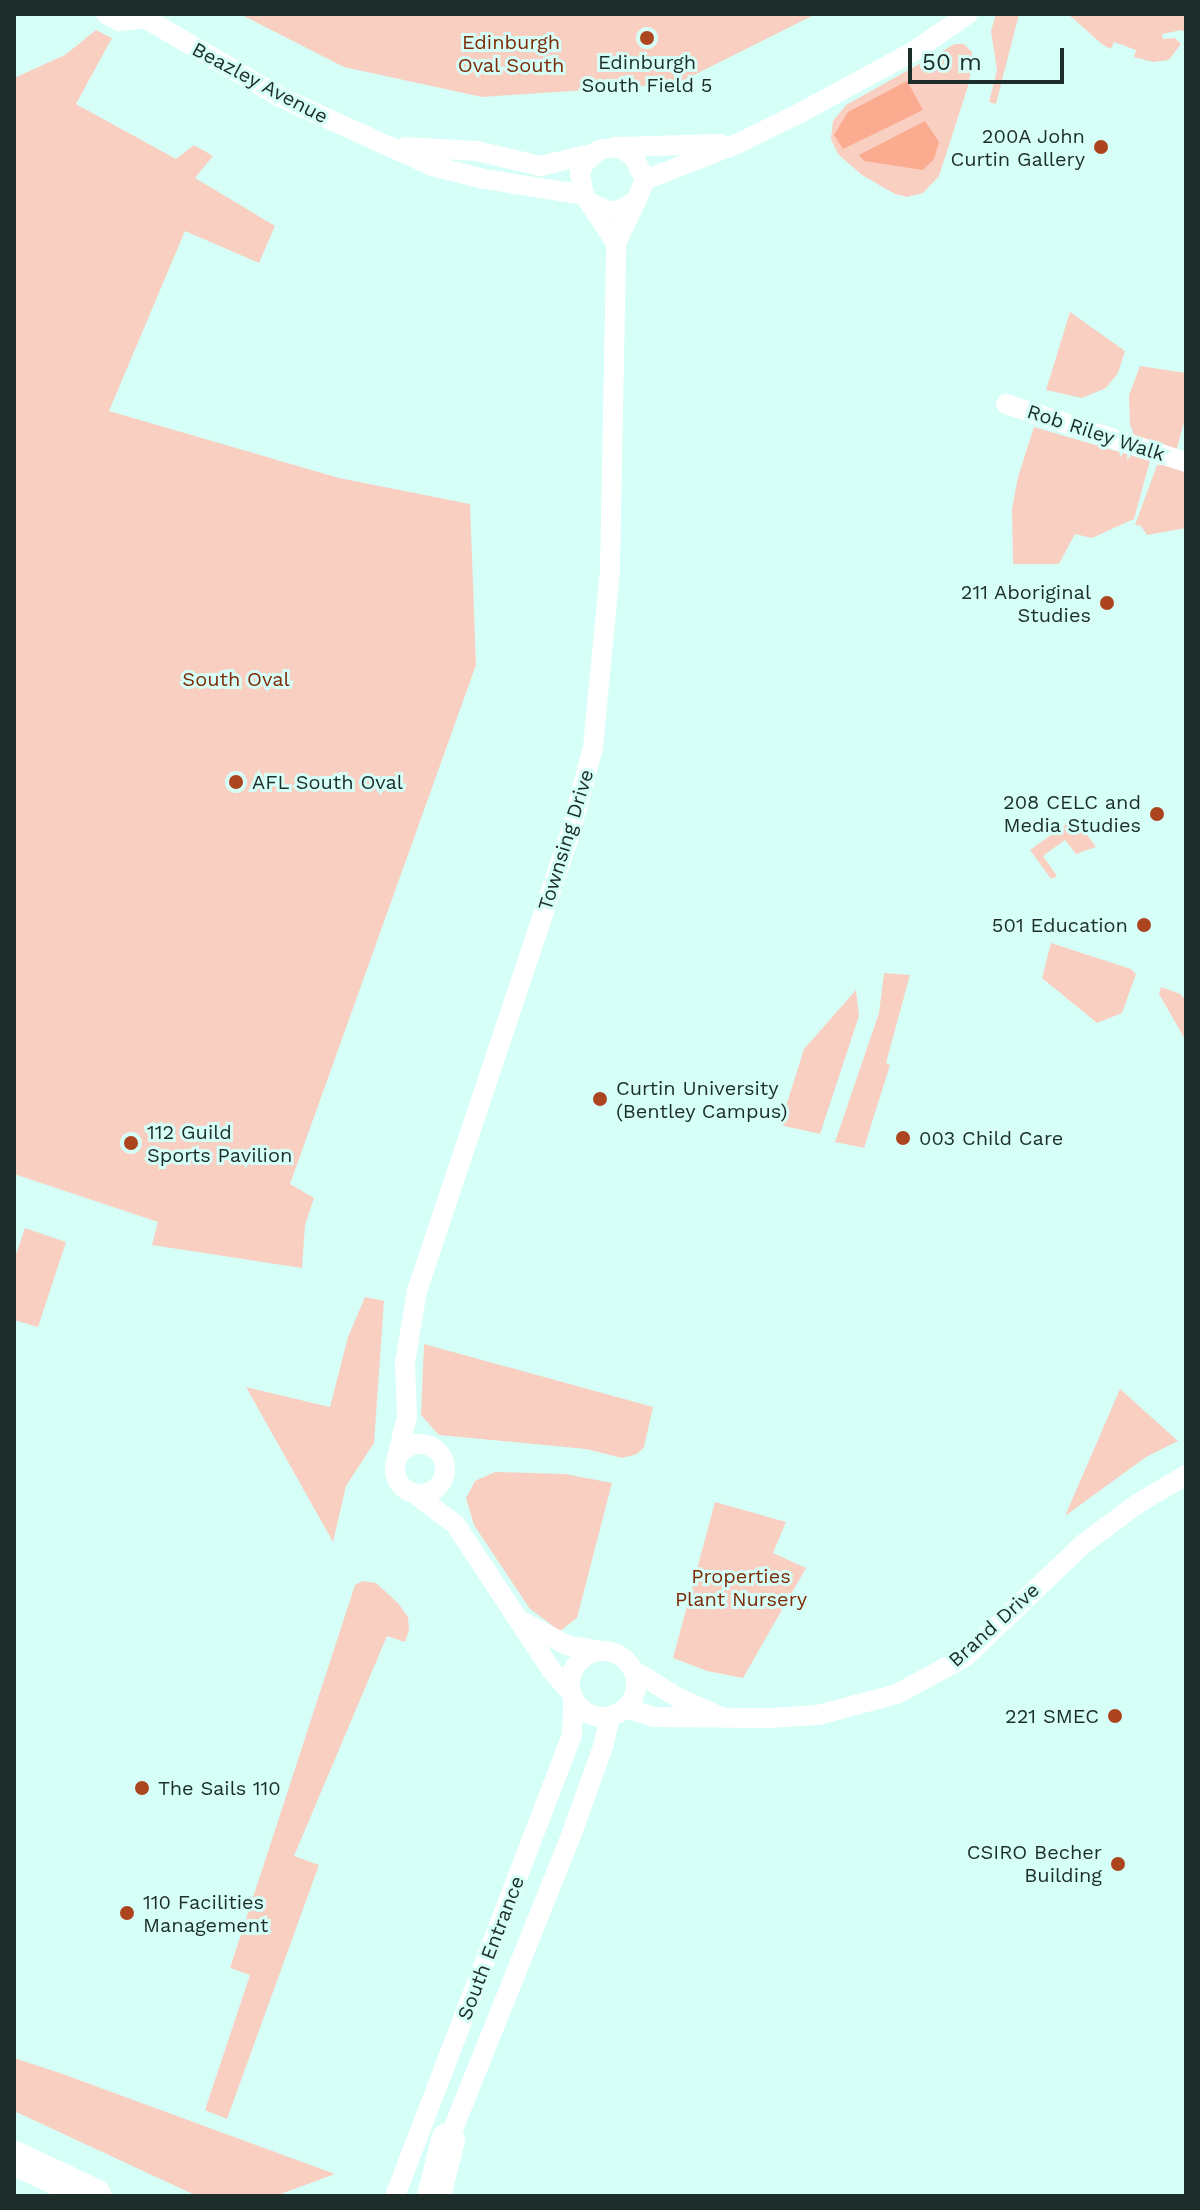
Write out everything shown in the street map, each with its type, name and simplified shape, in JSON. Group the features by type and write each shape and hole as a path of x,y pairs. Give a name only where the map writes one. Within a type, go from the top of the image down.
{"main road":[{"path":"434,2196 448,2140"},
{"path":"14,2158 95,2196"}],"street":[{"name":"Beazley Avenue","path":"106,14 119,21 139,16 280,97 445,169 587,199"},
{"path":"587,199 608,211 618,211 636,201 645,180 737,144 860,81 965,15"},
{"name":"Beazley Avenue","path":"382,143 435,151 477,151 540,166 591,154"},
{"path":"616,243 587,199 580,173 591,154 616,147 737,144"},
{"path":"616,147 633,155 645,180"},
{"name":"Townsing Drive","path":"396,1462 407,1416 405,1362 417,1291 569,838 593,747 610,569 616,243 636,201"},
{"name":"Rob Riley Walk","path":"1006,404 1186,462"},
{"path":"407,1416 426,1444 442,1456 456,1525"},
{"path":"426,1444 411,1445 396,1462 400,1484 456,1525 516,1617 588,1713 618,1712 635,1690 633,1670 620,1656 567,1645 516,1617"},
{"path":"415,1494 431,1492 445,1474"},
{"name":"Brand Drive","path":"618,1712 654,1717 727,1719 830,1712 897,1694 965,1657 1055,1567 1111,1521 1186,1475"},
{"path":"572,1694 572,1673 576,1665 583,1658 600,1651"},
{"name":"Brand Drive","path":"633,1670 677,1697 727,1719"},
{"name":"South Entrance","path":"395,2196 572,1734 572,1694"},
{"name":"South Entrance","path":"427,2196 618,1712"}],"green space":[{"name":"Edinburgh Oval South","path":"240,14 816,14 676,84 482,97 344,67"},
{"path":"996,14 1019,14 996,104 989,102 997,70 991,31"},
{"path":"1068,14 1186,14 1186,33 1182,30 1162,34 1163,39 1175,38 1181,44 1169,60 1153,62 1134,57 1136,50 1114,42 1111,49 1103,45"},
{"name":"South Oval","path":"96,30 112,38 76,104 176,159 194,145 213,156 195,178 275,226 259,263 185,231 109,411 339,478 470,504 476,665 290,1184 314,1198 305,1225 302,1268 152,1245 158,1222 14,1174 14,78 65,55"},
{"path":"955,44 964,44 972,52 969,83 939,176 923,193 907,197 895,194 862,175 838,154 831,139 833,121 846,105"},
{"path":"1070,312 1125,351 1118,373 1106,388 1082,398 1046,390"},
{"path":"1140,366 1186,373 1186,415 1176,452 1135,438 1130,424 1129,395"},
{"path":"1034,427 1150,461 1134,519 1092,538 1075,534 1059,564 1013,564 1012,509 1018,477"},
{"path":"1177,464 1186,468 1186,528 1147,535 1141,526 1135,525 1157,465"},
{"path":"1075,818 1096,847 1076,854 1065,840 1043,856 1057,876 1051,879 1030,850"},
{"path":"1051,943 1131,969 1136,974 1122,1013 1097,1023 1042,978"},
{"path":"884,973 910,975 886,1063 890,1065 864,1148 835,1142 879,1013"},
{"path":"1161,987 1180,994 1186,1000 1186,1041 1159,994"},
{"path":"856,990 859,1016 820,1134 780,1125 804,1049"},
{"path":"25,1228 66,1242 38,1327 14,1320 14,1260"},
{"path":"365,1297 384,1301 374,1443 346,1486 333,1542 246,1387 330,1407 348,1337"},
{"path":"424,1344 653,1407 644,1447 637,1454 622,1458 586,1449 439,1435 421,1415"},
{"path":"1120,1389 1178,1441 1146,1457 1065,1516"},
{"path":"495,1472 565,1474 612,1483 577,1618 560,1631 530,1609 474,1525 466,1498 475,1481"},
{"name":"Properties Plant Nursery","path":"715,1502 786,1522 773,1553 806,1568 743,1678 707,1671 673,1658"},
{"path":"363,1581 376,1583 398,1603 408,1617 409,1630 405,1642 387,1636 294,1856 319,1865 227,2119 205,2110 250,1975 230,1968 355,1585"},
{"path":"14,2058 335,2174 275,2196 197,2196 14,2111"}],"shaded area":[{"path":"907,81 923,110 843,149 834,135 848,112"},
{"path":"925,121 939,142 934,159 923,170 864,161 859,155"}],"place":[{"name":"Edinburgh South Field 5","path":"647,38"},
{"name":"200A John Curtin Gallery","path":"1101,147"},
{"name":"211 Aboriginal Studies","path":"1107,603"},
{"name":"AFL South Oval","path":"236,782"},
{"name":"208 CELC and Media Studies","path":"1157,814"},
{"name":"501 Education","path":"1144,925"},
{"name":"Curtin University (Bentley Campus)","path":"600,1099"},
{"name":"003 Child Care","path":"903,1138"},
{"name":"112 Guild Sports Pavilion","path":"131,1143"},
{"name":"221 SMEC","path":"1115,1716"},
{"name":"The Sails 110","path":"142,1788"},
{"name":"CSIRO Becher Building","path":"1118,1864"},
{"name":"110 Facilities Management","path":"127,1913"}]}
